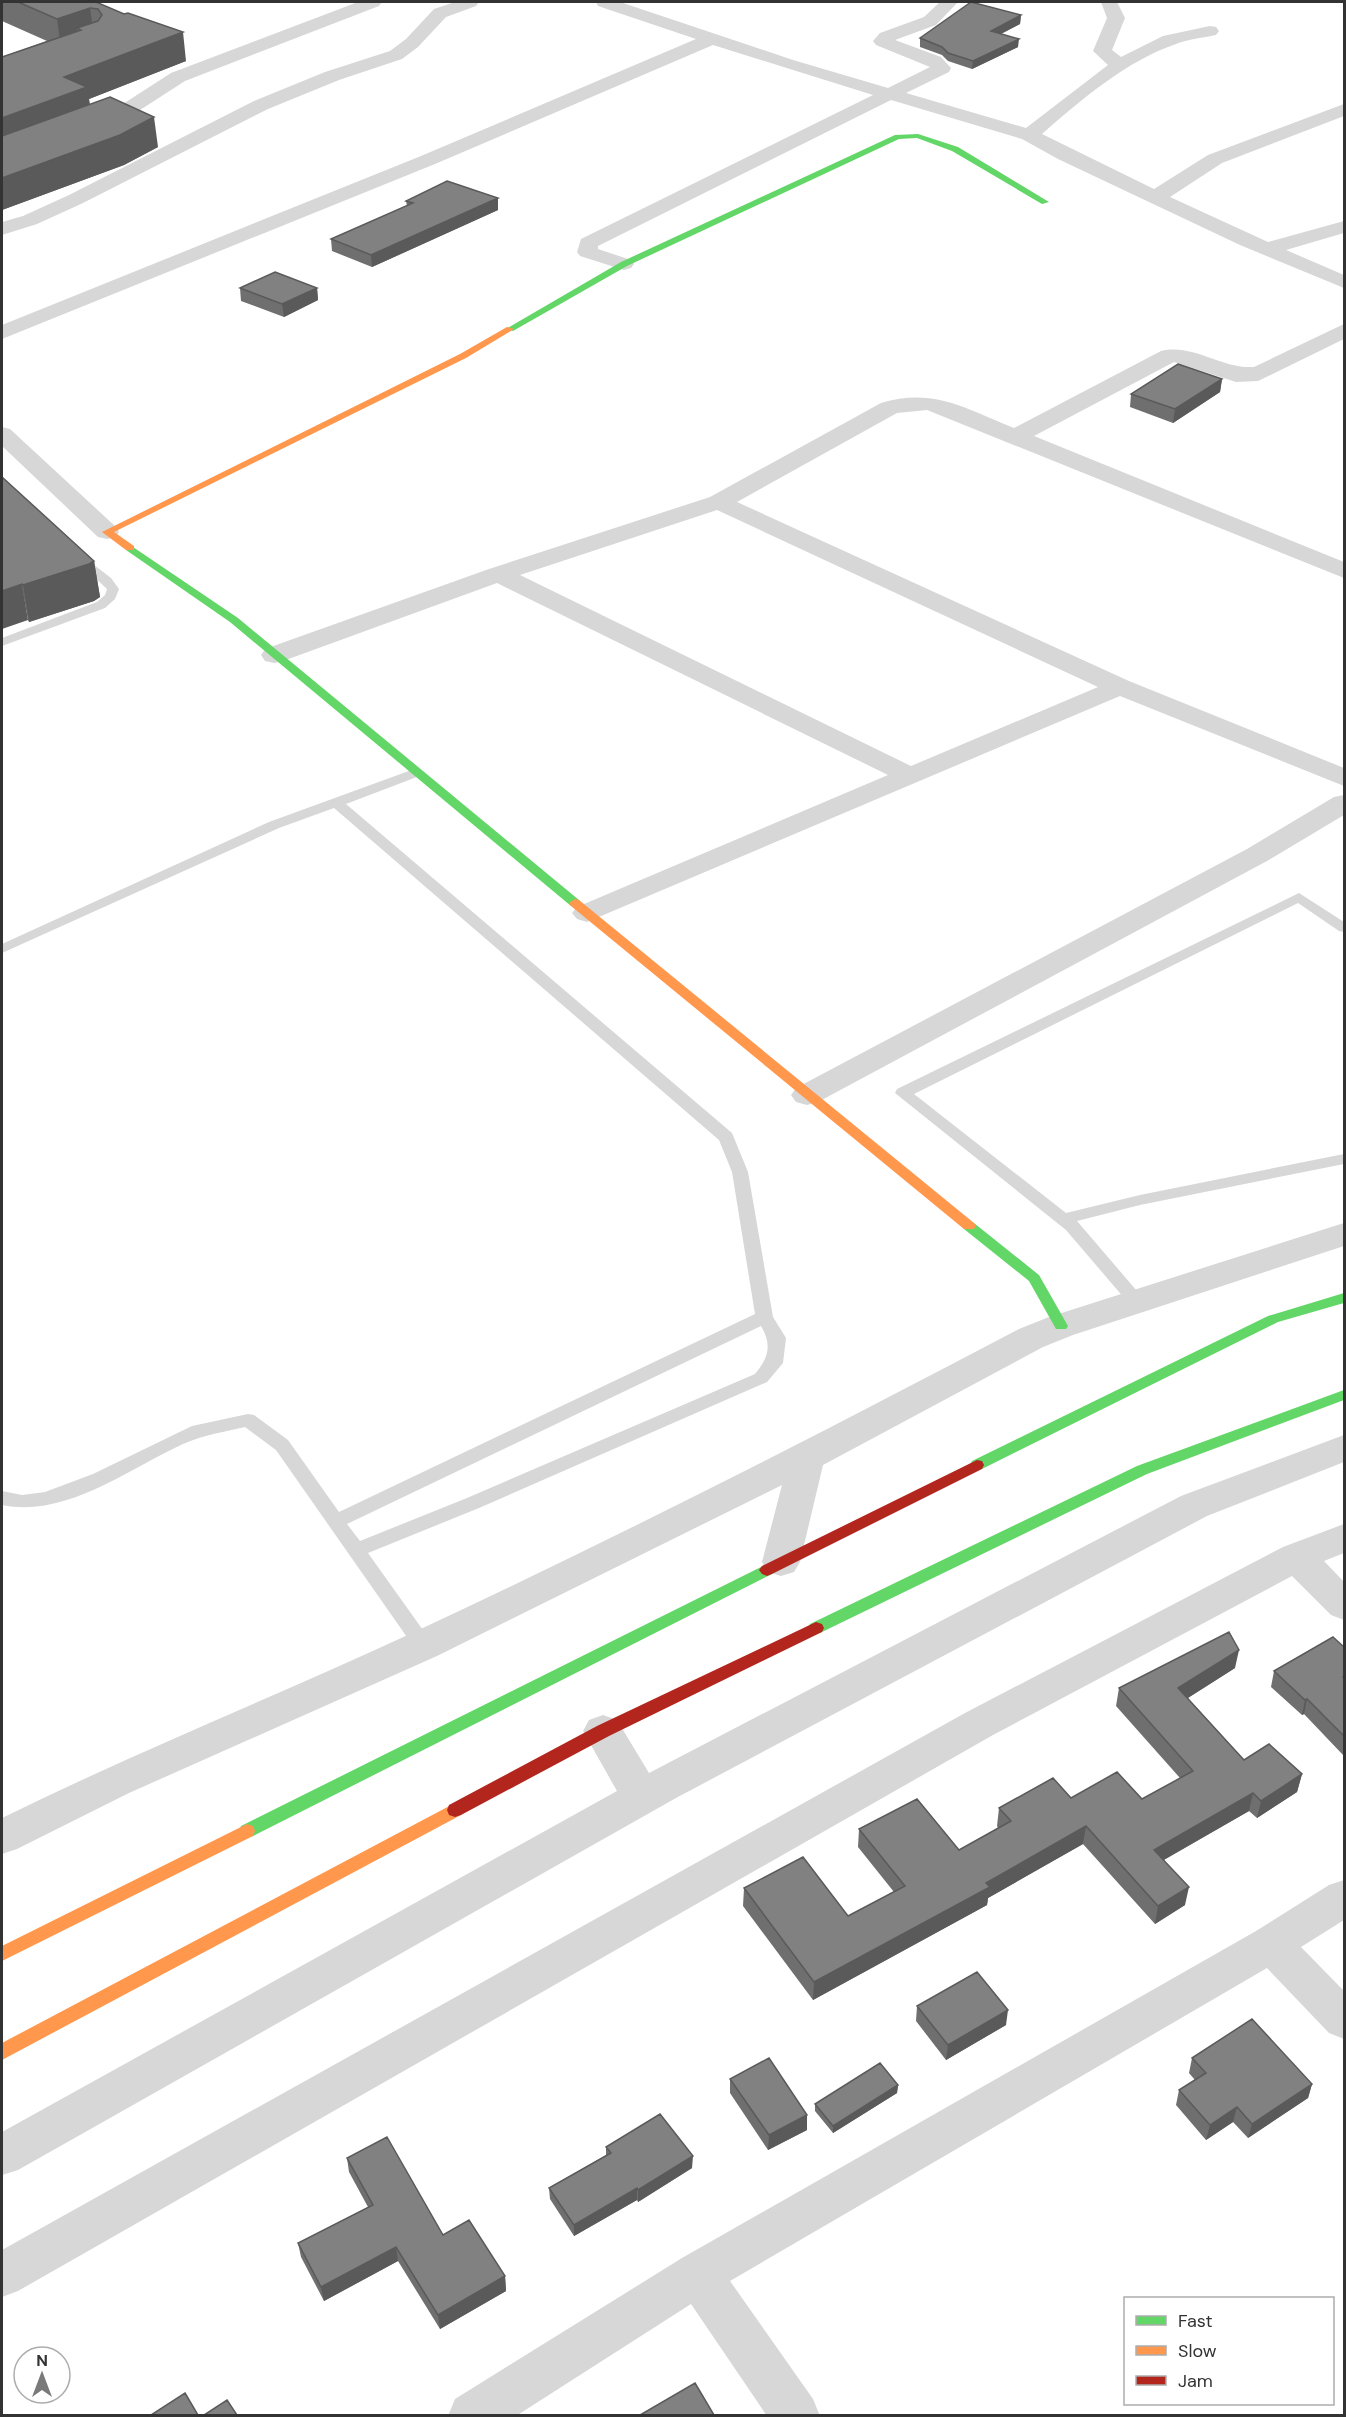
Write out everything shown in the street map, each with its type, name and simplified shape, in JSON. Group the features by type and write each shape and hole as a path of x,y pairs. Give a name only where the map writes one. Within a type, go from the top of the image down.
{"street":[{"path":"74,132 116,117 178,77 373,2"},
{"path":"2,229 30,220 64,204 261,105 332,76 396,55 412,43 440,13 470,2"},
{"path":"604,2 848,83 1029,135 1065,155 1267,249 1344,282"},
{"path":"624,264 587,252 588,243 942,68 935,61 885,44 884,39 930,21 950,2"},
{"path":"1109,2 1116,18 1102,51 1121,66"},
{"path":"1029,135 1068,102 1121,66 1172,39 1210,31"},
{"path":"2,333 428,160 712,39"},
{"path":"1156,197 1215,159 1344,110"},
{"path":"116,117 135,124"},
{"path":"165,135 184,143"},
{"path":"107,532 463,356 624,264 898,137 927,138 955,149 1045,202"},
{"path":"1267,249 1344,227"},
{"path":"1015,437 1169,356 1179,355 1245,376 1258,374 1344,331"},
{"path":"274,655 498,574 718,502 889,408 906,402 924,402 940,406 1344,571"},
{"path":"2,434 107,532 234,620 807,1095 1034,1278 1061,1326"},
{"path":"718,502 1120,687 1344,778"},
{"path":"498,574 911,776"},
{"path":"587,914 1120,687"},
{"path":"807,1095 1257,855 1344,803"},
{"path":"2,1837 115,1781 423,1645 807,1458 1031,1338 1061,1326 1344,1234"},
{"path":"2,1954 781,1562 1273,1319 1344,1298"},
{"path":"2,2052 51,2028 603,1731 1142,1470 1344,1395"},
{"path":"2,2155 642,1797 1194,1506 1344,1448"},
{"path":"781,1562 807,1458"},
{"path":"2,2276 979,1724 1296,1557 1344,1538"},
{"path":"1296,1557 1344,1605"},
{"path":"603,1731 642,1797"},
{"path":"472,2415 698,2274 1272,1944 1344,1898"},
{"path":"1272,1944 1344,2020"},
{"path":"698,2274 796,2415"}],"lane":[{"path":"3,640 101,605 111,596 113,589 107,581 72,551"},
{"path":"2,949 274,825 417,772"},
{"path":"336,802 726,1137 740,1172 764,1317 777,1338 774,1363 761,1378 473,1503 358,1549"},
{"path":"1137,1302 1072,1226 903,1093 1299,897 1344,928"},
{"path":"1064,1219 1140,1200 1344,1159"},
{"path":"336,1521 764,1317"},
{"path":"2,1498 13,1503 52,1499 197,1431 248,1420 282,1445 358,1549 423,1645"}],"building":[{"path":"18,2 96,2 124,14 128,13 183,32 64,77 87,87 2,118 2,57 81,30 77,28 98,21 102,15 98,9 90,8 57,19"},
{"path":"971,2 1021,15 991,31 1019,39 973,61 948,53 942,47 920,38"},
{"path":"110,97 154,117 120,135 2,178 2,136"},
{"path":"447,181 498,198 371,255 331,239 413,203 406,201"},
{"path":"275,272 317,288 282,304 240,288"},
{"path":"1178,364 1222,379 1175,409 1131,394"},
{"path":"2,477 94,561 2,591"},
{"path":"1229,1632 1239,1650 1178,1688 1244,1760 1269,1744 1302,1774 1261,1801 1253,1793 1154,1850 1189,1887 1158,1906 1086,1826 986,1883 990,1887 814,1982 744,1888 803,1857 848,1916 905,1886 859,1829 917,1799 959,1850 1011,1821 999,1808 1053,1778 1071,1798 1117,1772 1142,1799 1193,1771 1119,1688"},
{"path":"1333,1637 1344,1647 1344,1736 1307,1699 1305,1700 1274,1671"},
{"path":"977,1972 1008,2010 948,2045 917,2006"},
{"path":"1252,2019 1312,2084 1252,2124 1237,2107 1210,2125 1179,2090 1206,2073 1192,2058"},
{"path":"769,2058 807,2115 769,2135 730,2079"},
{"path":"880,2063 898,2085 833,2126 815,2104"},
{"path":"660,2114 693,2156 638,2190 637,2188 574,2225 549,2188 611,2153 606,2147"},
{"path":"387,2137 443,2235 469,2220 505,2276 438,2315 396,2247 321,2287 298,2243 373,2205 347,2158"},
{"path":"695,2383 714,2415 640,2415"},
{"path":"185,2393 198,2415 151,2415"},
{"path":"227,2400 237,2415 204,2415"}],"traffic: fast":[{"path":"510,329 624,264 898,137 918,136 955,149 1045,202"},
{"path":"130,548 234,620 575,903"},
{"path":"969,1226 1034,1278 1061,1326"},
{"path":"977,1465 1273,1319 1344,1298"},
{"path":"816,1628 1142,1470 1344,1395"},
{"path":"247,1831 767,1570"}],"traffic: slow":[{"path":"130,548 107,532 463,356 510,329"},
{"path":"575,903 969,1226"},
{"path":"2,2052 455,1810"},
{"path":"2,1954 247,1831"}],"traffic: jam":[{"path":"767,1570 977,1465"},
{"path":"455,1810 603,1731 816,1628"}]}
